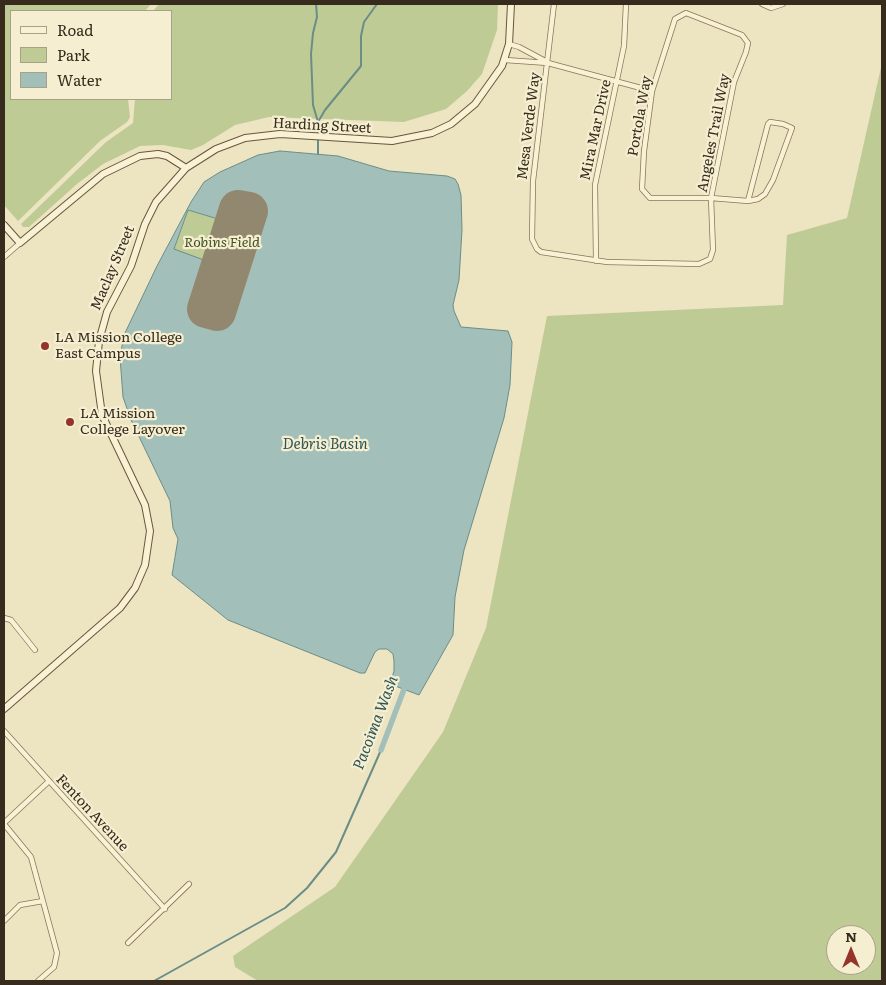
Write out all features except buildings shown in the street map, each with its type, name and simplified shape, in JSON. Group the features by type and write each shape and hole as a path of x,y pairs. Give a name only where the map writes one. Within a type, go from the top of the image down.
{"street":[{"name":"Harding Street","path":"186,168 216,149 245,138 280,134 392,141 432,133 451,124 475,104 489,86 504,60 508,44 511,4"},
{"name":"Mesa Verde Way","path":"554,4 533,181 532,239 537,249 541,252 596,261"},
{"name":"Mira Mar Drive","path":"596,261 595,185 624,46 626,4"},
{"path":"762,4 771,8 776,8 783,4"},
{"name":"Angeles Trail Way","path":"596,261 699,264 710,259 713,250 712,198 734,82 748,43 742,35 693,14 680,15"},
{"name":"Portola Way","path":"680,15 675,19 652,91 642,189 645,195 650,198 712,198"},
{"path":"508,44 519,46 548,63"},
{"path":"504,60 548,63 652,91"},
{"path":"712,198 748,200 765,194 792,128 783,124 770,122 768,124 748,200"},
{"path":"4,257 85,187 103,174 135,158 158,154 177,160 186,168"},
{"name":"Maclay Street","path":"4,709 120,608 141,577 149,552 150,531 145,506 102,415 96,371 99,340 107,312 131,266 145,224 156,202 186,168"},
{"path":"4,225 20,243"},
{"path":"4,618 10,620 35,650"},
{"name":"Fenton Avenue","path":"4,731 48,782 165,909"},
{"path":"38,981 54,967 57,953 31,857 4,824 48,782"},
{"path":"128,943 189,884"},
{"path":"4,921 20,906 43,901"}],"green space":[{"path":"4,4 151,4 146,10 10,10 10,100 128,100 130,117 127,122 100,141 18,221 4,205"},
{"path":"159,4 498,4 497,30 482,74 467,91 446,109 404,122 269,117 235,125 203,145 191,150 163,145 140,146 103,164 77,184 29,227 23,227 21,224 106,142 133,123 135,100 172,100 172,10 154,10"},
{"path":"882,63 882,981 258,981 235,967 233,956 335,887 443,732 486,628 547,316 783,305 787,235 847,218"},
{"name":"Robins Field","path":"235,203 257,210 222,317 196,308 174,250 188,210 228,222"}],"water":[{"name":"Debris Basin","path":"280,151 338,156 389,171 447,176 455,179 461,195 462,230 459,280 453,305 454,311 461,327 508,331 512,342 510,385 504,418 464,550 455,597 453,635 419,695 390,684 394,671 394,661 393,654 387,649 379,649 375,652 365,673 360,673 228,620 172,575 178,539 173,528 170,501 131,420 123,397 120,357 124,335 157,266 191,202 204,182 220,172 258,155","holes":["235,204 257,210 221,317 196,308 212,263 174,249 188,210 228,222"]}],"waterway":[{"path":"316,4 317,17 311,54 313,105 318,122"},
{"name":"Pacoima Wash","path":"318,134 318,122 325,110 361,66 361,36 364,22 377,4"},
{"name":"Pacoima Wash","path":"318,139 318,154"},
{"name":"Pacoima Wash","path":"381,750 406,684"},
{"name":"Pacoima Wash","path":"154,981 285,908 307,888 336,852 381,750"}],"runway":[{"path":"238,209 249,211 217,312 206,309 238,209"}],"place":[{"name":"LA Mission College East Campus","path":"45,346"},
{"name":"LA Mission College Layover","path":"70,422"}]}
